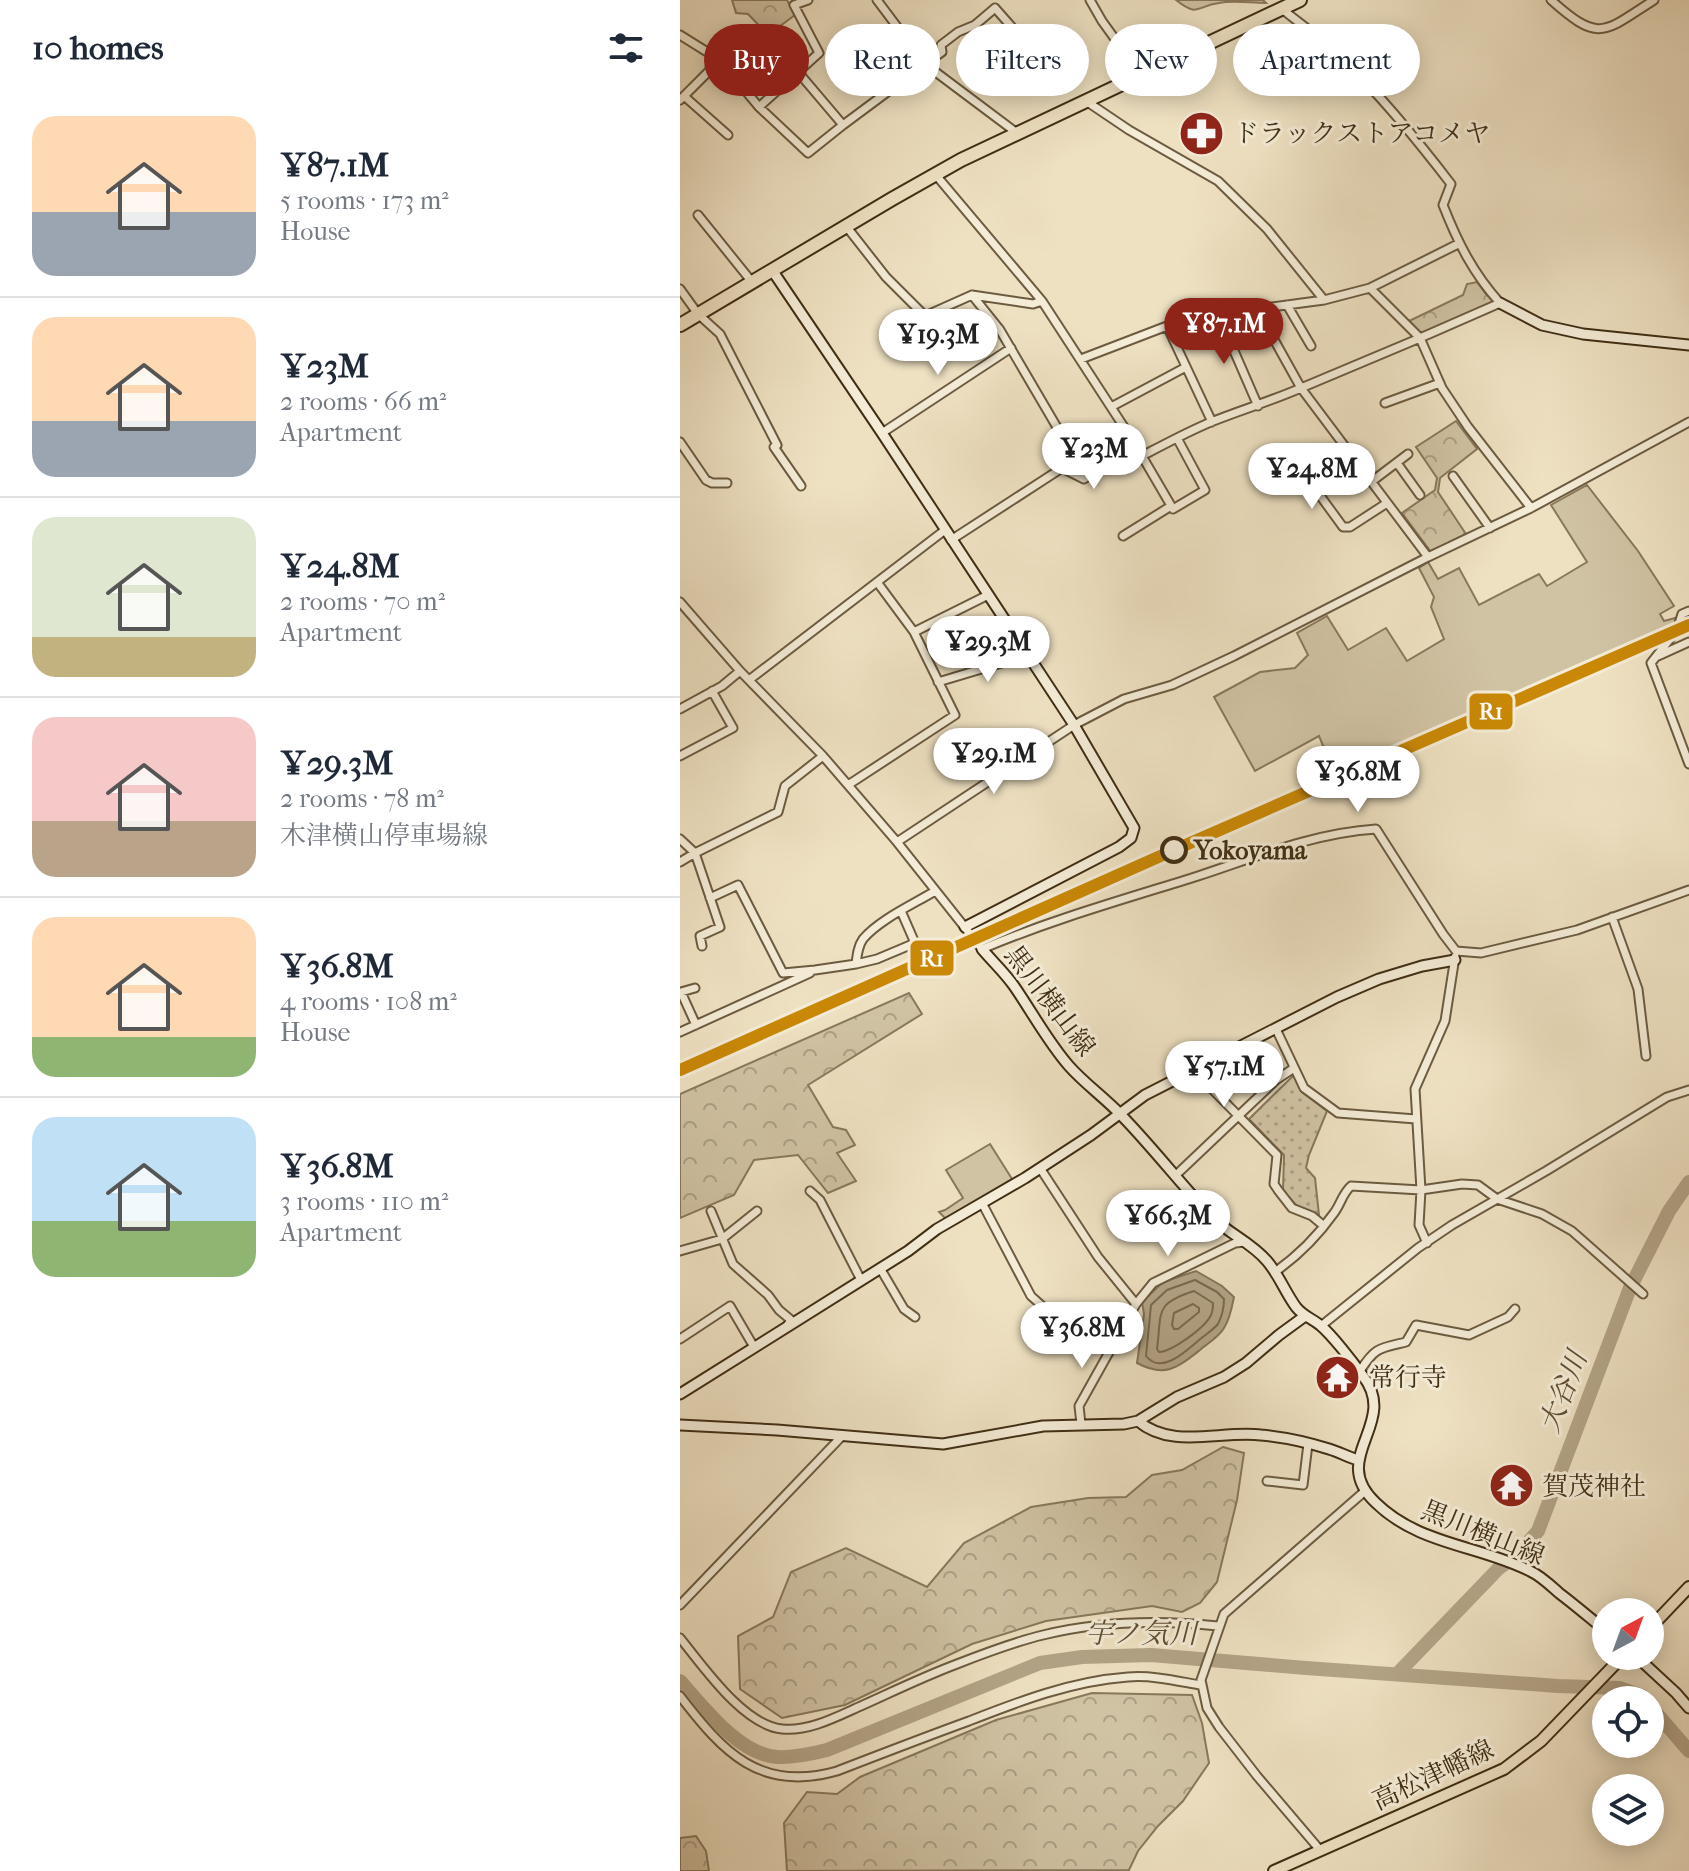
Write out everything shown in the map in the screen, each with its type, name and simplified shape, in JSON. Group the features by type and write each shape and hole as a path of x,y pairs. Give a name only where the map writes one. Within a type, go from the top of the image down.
{"highway":[{"path":"1217,39 1300,0"},
{"path":"680,325 935,174 1105,92"}],"main road":[{"path":"1664,1613 1689,1587"},
{"name":"高松津幡線","path":"1281,1870 1504,1769 1541,1741 1610,1670"}],"street":[{"path":"804,24 794,5 808,0"},
{"path":"877,0 895,24"},
{"path":"1090,0 1105,25"},
{"path":"1551,0 1589,29 1609,28 1654,0"},
{"path":"976,24 995,8 1009,24"},
{"path":"1282,8 1365,81 1402,121 1451,184 1443,205 1458,244 1484,286 1500,303 1542,325 1689,345"},
{"path":"809,34 819,53 809,62"},
{"path":"940,53 941,45 956,34"},
{"path":"680,35 704,50"},
{"path":"940,75 1017,133"},
{"path":"704,76 682,98 728,135"},
{"path":"809,85 843,125"},
{"path":"750,96 808,153 882,96"},
{"path":"759,107 771,96"},
{"path":"1086,101 1129,130 1218,181 1267,229 1324,300"},
{"path":"935,174 1042,301 1135,444 1173,509 1205,490 1177,438"},
{"path":"698,215 752,282"},
{"path":"846,226 886,277 925,316 972,295 1033,304 1042,301"},
{"path":"1081,359 1167,326 1218,314 1324,300 1370,288 1458,244"},
{"path":"772,270 1074,725 1134,828 1131,838 1119,847 965,927"},
{"path":"1370,288 1420,338 1440,383 1468,427 1531,508"},
{"path":"680,289 698,314 720,334 777,445 774,447 801,486"},
{"path":"951,540 1075,458 1000,330 972,295"},
{"path":"1142,456 1212,422 1258,406 1500,303"},
{"path":"1287,305 1311,346"},
{"path":"1257,309 1301,388 1428,557"},
{"path":"1218,314 1258,406"},
{"path":"1167,326 1212,422"},
{"path":"882,433 1011,348"},
{"path":"1111,407 1186,367"},
{"path":"1385,403 1440,383"},
{"path":"897,842 1074,725 1124,699 1172,685 1234,656 1531,508 1689,422"},
{"path":"680,442 706,480 727,483"},
{"path":"1062,468 1084,479 1135,444"},
{"path":"1344,446 1305,475 1343,527 1350,527 1387,503"},
{"path":"1371,482 1408,454"},
{"path":"1397,463 1420,495"},
{"path":"1453,476 1490,528"},
{"path":"1123,536 1171,506"},
{"path":"749,680 945,530"},
{"path":"848,785 955,715 914,632 877,582"},
{"path":"914,632 988,595"},
{"path":"680,602 740,671 823,756 897,842 982,949 1071,915 1263,853 1347,830 1376,829 1456,955 1445,1021 1415,1089 1421,1190 1419,1225 1427,1243"},
{"path":"1689,611 1682,614 1677,630 1651,663 1689,764"},
{"path":"1656,657 1689,642"},
{"path":"938,682 1028,655"},
{"path":"680,709 722,686 740,671"},
{"path":"680,756 733,728 712,691"},
{"path":"680,862 778,812 785,786 823,756"},
{"path":"680,839 695,853 720,927 700,936 702,946"},
{"path":"710,898 738,885 783,973 856,964 915,943 901,911"},
{"path":"681,1390 1040,1168 1145,1095 1337,997 1379,979 1456,955 1481,953 1577,930 1689,890"},
{"path":"856,964 863,939 878,926 935,891"},
{"path":"1612,917 1638,989 1646,1056"},
{"name":"黒川横山線","path":"982,949 1011,982 1064,1060 1120,1114 1212,1218 1259,1252 1296,1306 1321,1326 1360,1371 1375,1403 1358,1460"},
{"path":"680,1032 815,970"},
{"path":"695,988 681,992 696,1025"},
{"path":"1276,1029 1304,1088 1338,1113 1416,1119"},
{"path":"1200,1068 1211,1088 1277,1155 1274,1184 1292,1208 1312,1216 1324,1226"},
{"path":"1176,1175 1276,1080 1294,1068"},
{"path":"1321,1326 1452,1225 1667,1097 1689,1090"},
{"path":"1040,1168 1098,1257 1136,1304"},
{"path":"1275,1272 1298,1256 1337,1209 1343,1194 1351,1186 1421,1190 1462,1184 1478,1185 1497,1199 1542,1214 1572,1231 1642,1293"},
{"path":"810,1191 820,1200 861,1280"},
{"path":"982,1203 1031,1296 1049,1312"},
{"path":"711,1211 733,1264 791,1320 785,1328"},
{"path":"680,1251 722,1239 757,1211"},
{"path":"1081,1424 1079,1406 1136,1304 1153,1283 1235,1243 1246,1242"},
{"path":"880,1268 904,1309 915,1317"},
{"path":"680,1339 730,1306 754,1347"},
{"path":"1360,1371 1381,1347 1406,1342 1416,1325 1469,1335 1508,1317 1515,1309"},
{"path":"680,1425 943,1444 1043,1426 1124,1424 1138,1421 1177,1397 1224,1377 1305,1316"},
{"path":"1138,1421 1161,1433 1205,1438 1241,1433 1263,1435 1308,1444 1358,1460 1358,1475 1365,1491 1224,1614 1200,1682 1207,1708 1219,1727 1320,1850"},
{"path":"680,1605 843,1435"},
{"path":"1267,1481 1303,1485 1308,1444"},
{"name":"黒川横山線","path":"1365,1491 1388,1513 1415,1531 1531,1571 1592,1620"},
{"path":"680,1638 724,1692 754,1718 783,1729 803,1728 838,1716 954,1665 1043,1635 1078,1628 1163,1622 1217,1629"},
{"path":"1651,1670 1689,1708"},
{"path":"680,1696 709,1734 740,1760 761,1770 795,1778 837,1771 1028,1698 1066,1688 1131,1677 1200,1682"}],"green space":[{"path":"732,0 787,0 795,15 783,24 758,24 748,14 736,13"},
{"path":"1176,0 1263,0 1266,3 1224,2 1194,10"},
{"path":"1477,282 1495,301 1423,335 1409,321 1463,295 1467,284"},
{"path":"1456,421 1477,449 1440,478 1438,492 1466,534 1431,552 1402,513 1435,490 1437,478 1416,447"},
{"path":"1587,485 1638,551 1674,606 1660,614 1664,621 1675,618 1676,625 1445,728 1334,772 1319,736 1255,771 1214,697 1260,672 1295,668 1308,655 1297,633 1327,616 1348,650 1386,628 1407,661 1444,639 1431,607 1434,597 1419,568 1428,562 1438,579 1459,568 1479,605 1539,574 1547,586 1587,562 1551,505"},
{"path":"909,993 922,1014 808,1085 833,1127 846,1130 855,1145 837,1153 856,1181 828,1193 798,1155 754,1160 734,1195 680,1218 680,1094"},
{"path":"1294,1075 1302,1092 1327,1111 1306,1168 1315,1178 1319,1215 1298,1207 1283,1191 1284,1155 1249,1119"},
{"path":"990,1144 1012,1179 947,1220 939,1212 963,1198 946,1170"},
{"path":"1223,1447 1244,1453 1237,1500 1217,1582 1200,1603 1182,1612 1152,1606 1046,1621 972,1644 845,1705 782,1718 740,1689 738,1636 773,1617 791,1572 846,1548 927,1587 964,1543 1031,1507 1088,1498 1126,1497 1152,1475 1182,1470"},
{"path":"1092,1693 1192,1695 1202,1723 1209,1763 1183,1801 1138,1851 1129,1870 787,1871 784,1823 807,1792 837,1794 860,1777 996,1720"},
{"path":"696,1836 706,1851 709,1871 680,1871 680,1838"}],"water":[{"path":"1196,1271 1234,1297 1224,1328 1192,1356 1170,1369 1155,1370 1137,1363 1144,1314 1142,1302 1163,1282"}],"waterway":[{"name":"大谷川","path":"1397,1674 1538,1531 1630,1288 1669,1211 1689,1182"},
{"name":"宇ノ気川","path":"680,1681 736,1739 749,1748 777,1757 827,1750 1040,1663 1082,1657 1151,1655 1592,1687"},
{"name":"宇ノ気川","path":"1664,1722 1689,1751"}],"transit line":[{"name":"R1","path":"680,1070 1689,625"}],"place":[{"name":"ドラックストアコメヤ","path":"1202,133"},
{"name":"Yokoyama","path":"1174,850"},
{"name":"常行寺","path":"1338,1377"},
{"name":"賀茂神社","path":"1511,1486"}]}
